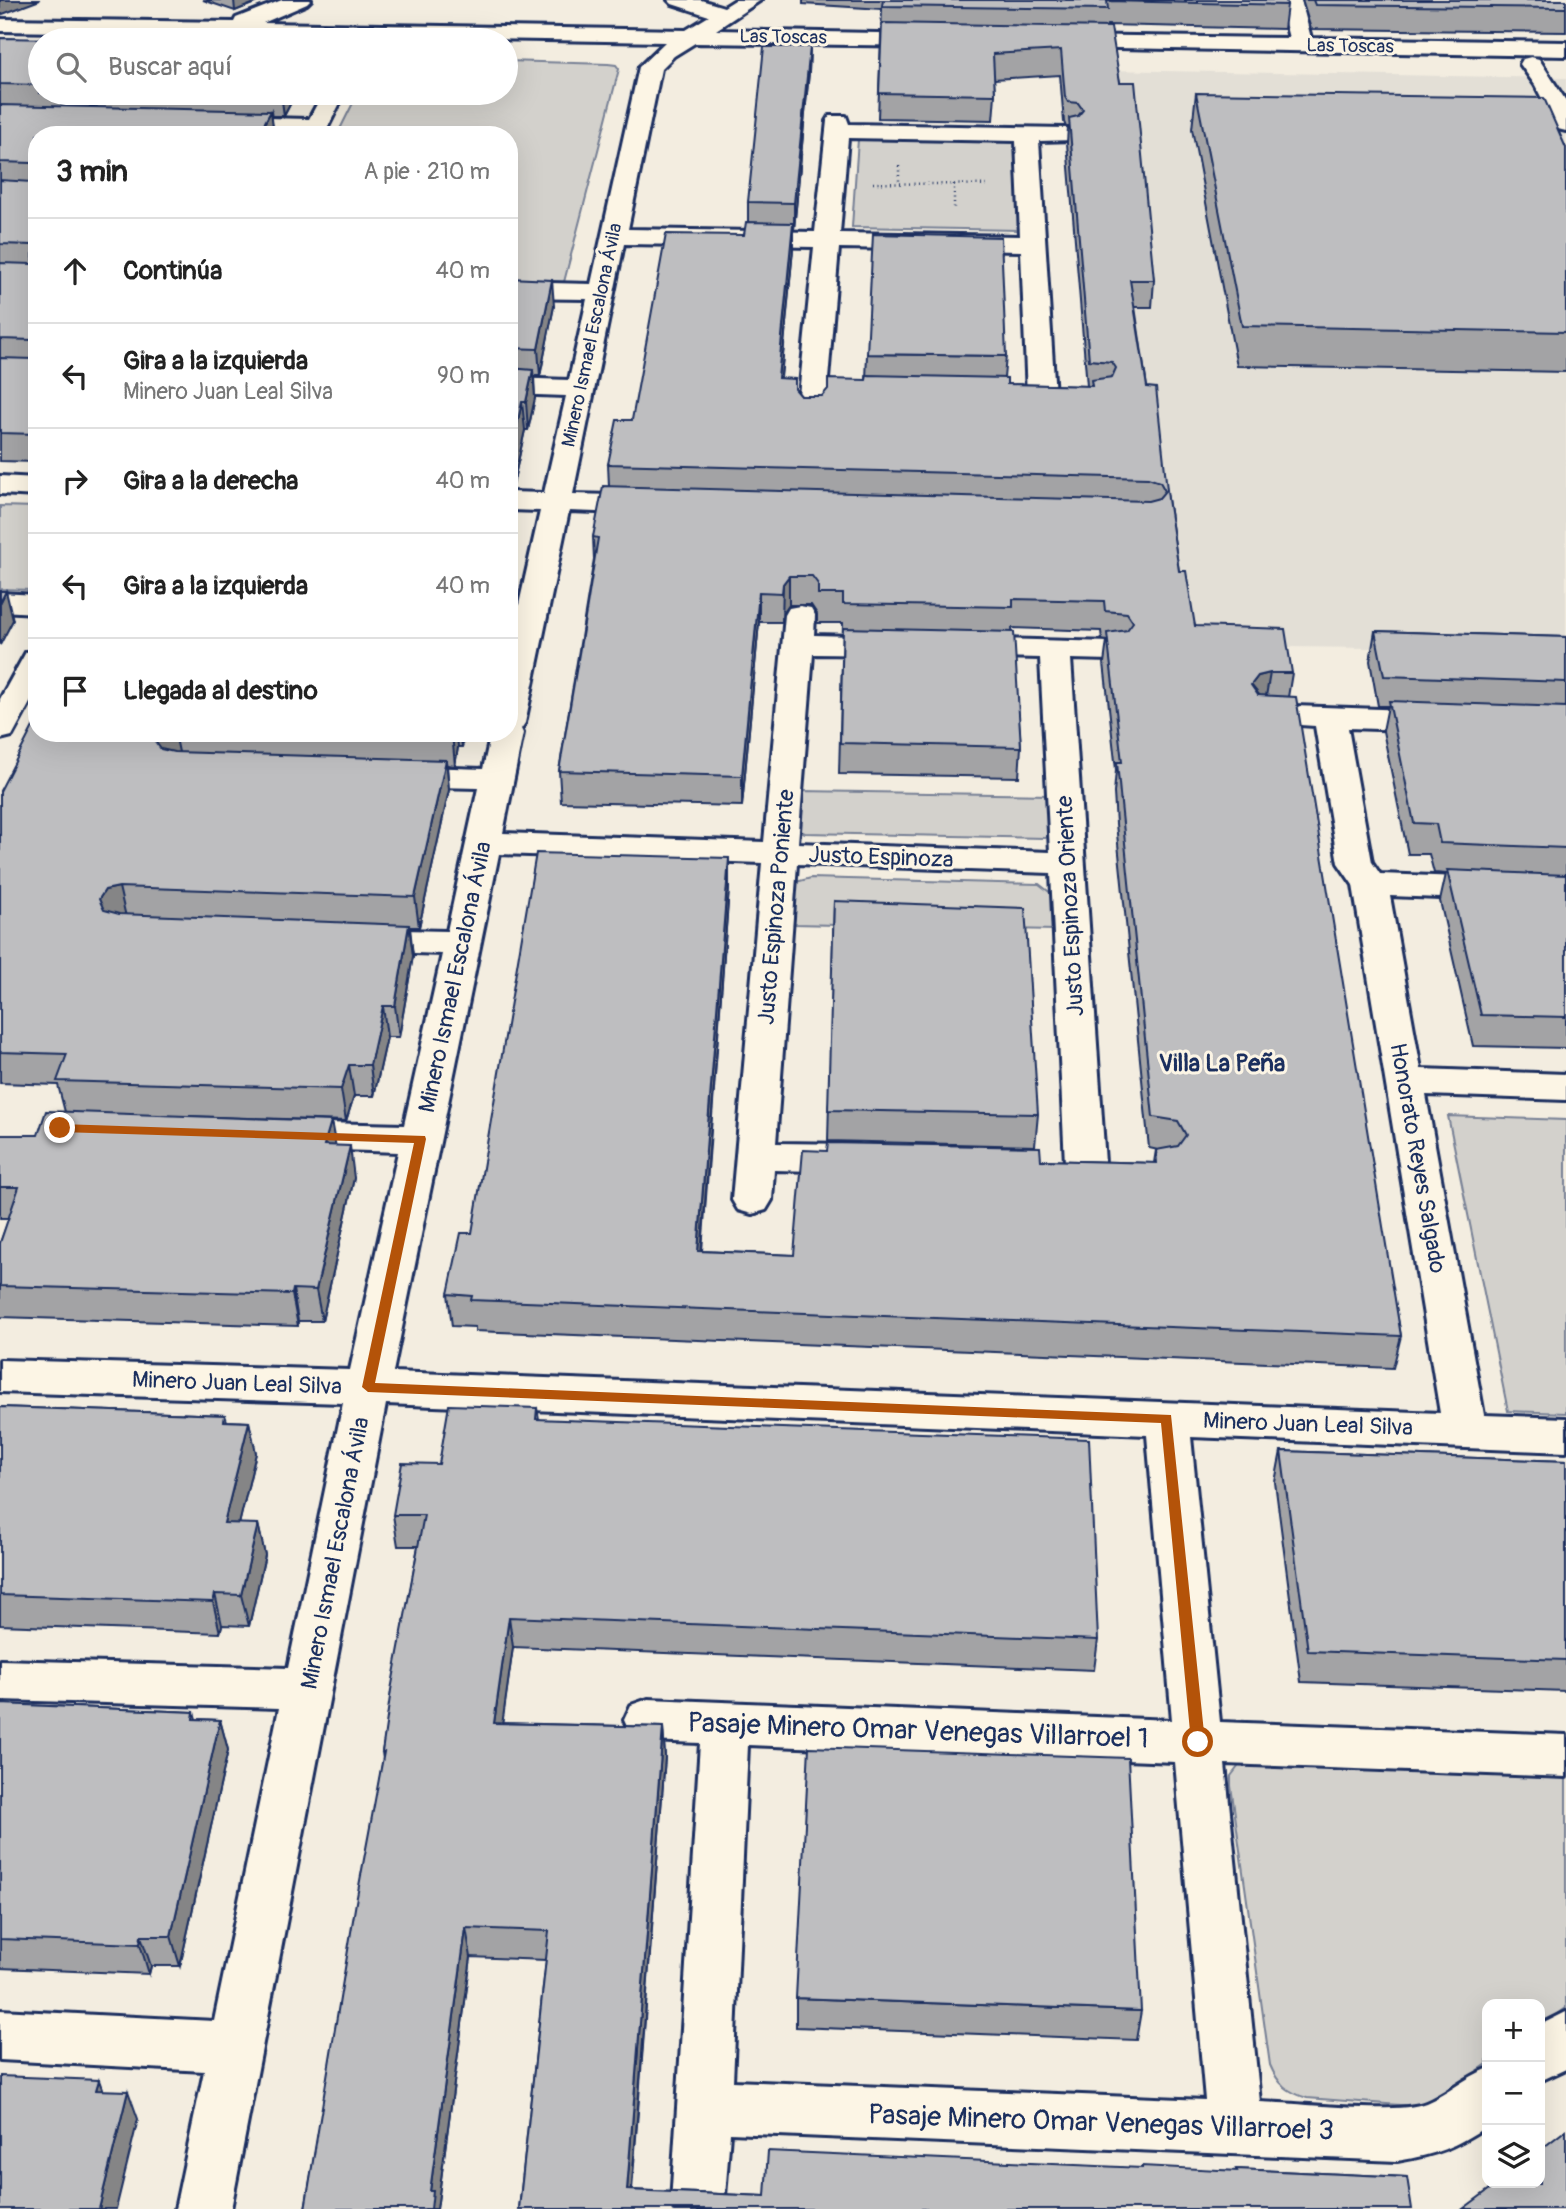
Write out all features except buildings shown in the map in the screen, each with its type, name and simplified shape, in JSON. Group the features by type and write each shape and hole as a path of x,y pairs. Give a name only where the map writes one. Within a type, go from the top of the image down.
{"street":[{"path":"231,28 300,0"},
{"path":"679,0 724,14"},
{"name":"Minero Ismael Escalona Ávila","path":"518,637 556,502 650,66 666,51 750,0"},
{"path":"1290,0 1302,45"},
{"path":"2,31 62,4"},
{"path":"2,31 28,39"},
{"name":"Las Toscas","path":"2,31 28,31"},
{"name":"Las Toscas","path":"518,33 693,36 952,48 666,51 518,49"},
{"name":"Las Toscas","path":"1566,49 1302,45 1042,49 1566,65"},
{"path":"1531,64 1546,84 1566,124"},
{"path":"317,126 328,105"},
{"path":"193,124 228,126"},
{"path":"822,399 827,240 837,126 1066,135"},
{"path":"1027,134 1039,396"},
{"path":"613,236 1032,244"},
{"path":"518,290 601,292"},
{"path":"518,386 581,388"},
{"path":"0,485 28,487"},
{"path":"518,501 680,506"},
{"path":"0,603 28,604"},
{"name":"Justo Espinoza Poniente","path":"752,1200 799,629 927,647 1055,649"},
{"path":"1055,649 1111,651"},
{"name":"Justo Espinoza Oriente","path":"1044,1162 1104,1164 1068,863 1055,649"},
{"path":"0,729 28,676"},
{"path":"1265,715 1469,722"},
{"name":"Honorato Reyes Salgado","path":"1330,717 1355,863 1370,884 1465,1431"},
{"name":"Minero Ismael Escalona Ávila","path":"203,2209 368,1387 505,742"},
{"path":"360,775 497,779"},
{"name":"Justo Espinoza","path":"484,843 1068,863"},
{"path":"1370,884 1566,892"},
{"path":"331,939 462,943"},
{"path":"1405,1082 1566,1087"},
{"path":"248,1134 421,1139"},
{"path":"755,1156 893,1159"},
{"name":"Minero Juan Leal Silva","path":"0,1376 368,1387 1566,1435"},
{"path":"1167,1418 1235,2129"},
{"path":"0,1680 307,1689"},
{"name":"Pasaje Minero Omar Venegas Villarroel 1","path":"648,1720 1566,1756"},
{"path":"699,2203 725,1724"},
{"path":"0,2035 236,2047"},
{"path":"1545,2052 1566,2037"},
{"name":"Pasaje Minero Omar Venegas Villarroel 3","path":"704,2106 1396,2134 1435,2128 1482,2098"}],"path":[{"path":"832,182 1030,185"}],"shaded area":[{"path":"518,61 608,64 616,65 619,69 564,282 518,281 518,126 342,126 352,105 518,105"},
{"path":"1100,70 1566,78 1566,650 1180,646"},
{"path":"858,139 1015,142 1019,230 852,227"},
{"path":"0,506 28,507 28,590 0,589"},
{"path":"800,791 1050,795 1053,833 1045,838 805,833 798,830"},
{"path":"811,878 1039,884 1052,894 1055,930 794,924 796,882"},
{"path":"1448,1116 1566,1120 1566,1413 1508,1411"},
{"path":"1241,1763 1566,1774 1566,2008 1545,2023 1545,1999 1482,1999 1482,2068 1436,2100 1413,2106 1307,2098 1289,2090 1276,2077 1270,2065 1231,1776"}],"district":[{"name":"Villa La Peña","path":"1222,1063"}],"route":[{"path":"60,1128 421,1139 368,1387 1167,1418 1198,1742"}]}
